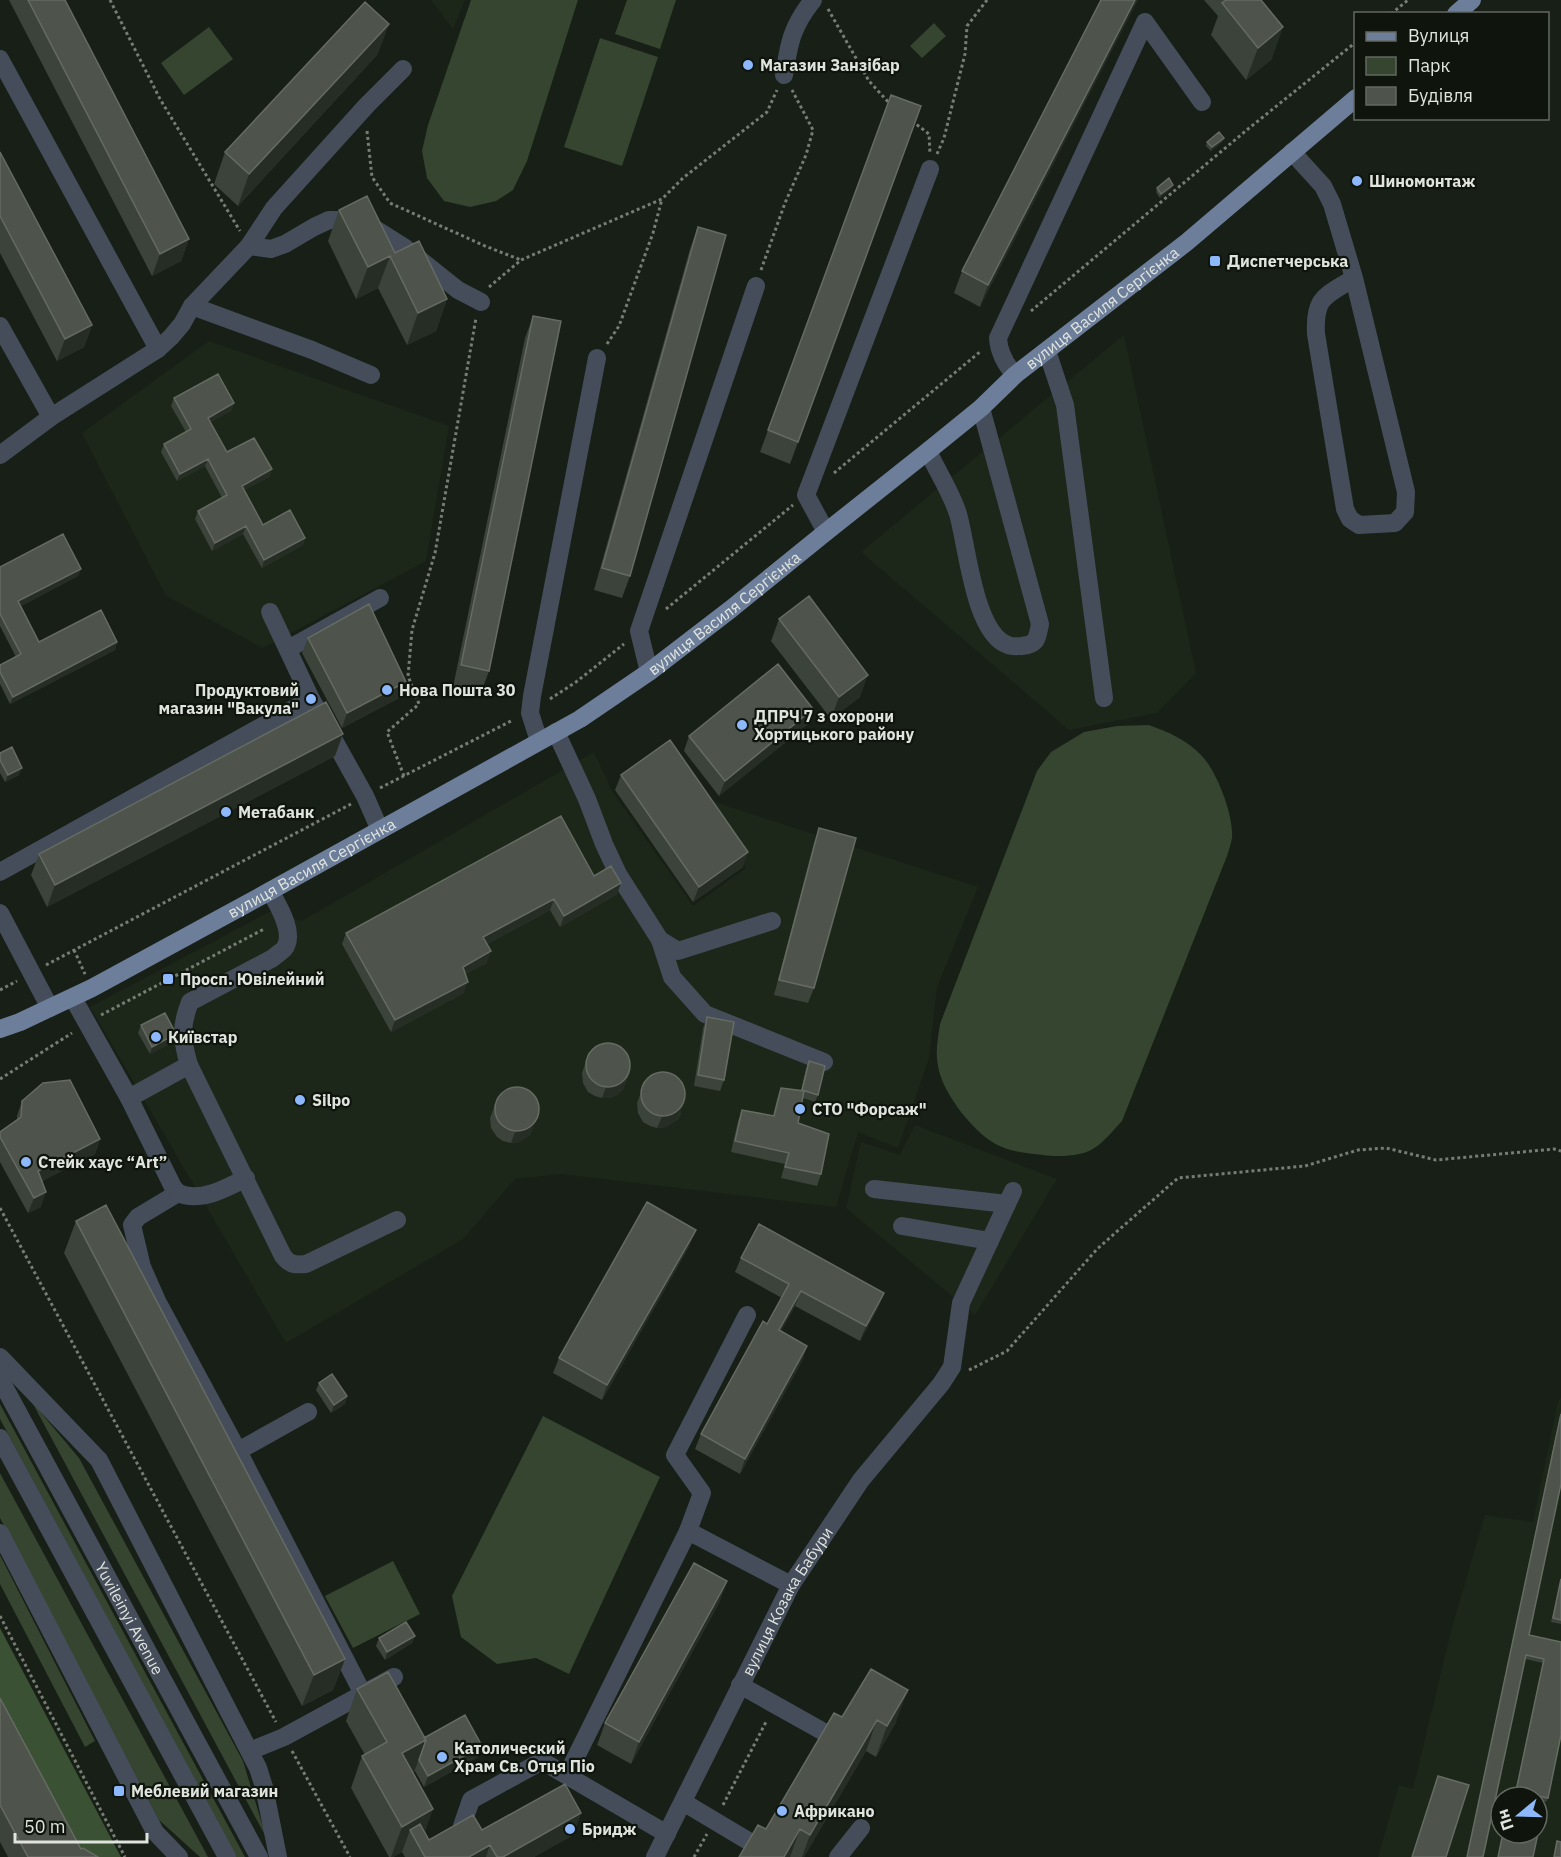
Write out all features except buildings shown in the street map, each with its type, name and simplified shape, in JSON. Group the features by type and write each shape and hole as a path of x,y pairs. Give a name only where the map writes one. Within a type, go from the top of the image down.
{"main road":[{"path":"1458,12 1472,0"},
{"name":"вулиця Василя Сергієнка","path":"0,1029 20,1023 73,998 270,891 580,719 649,672 740,603 826,531 928,452 981,408 1015,375 1187,242 1354,100"},
{"name":"вулиця Василя Сергієнка","path":"0,1041 20,1023"}],"street":[{"path":"784,75 790,39 798,20 813,0"},
{"path":"1015,375 1002,357 998,338 1145,22 1202,102"},
{"path":"0,59 158,349"},
{"path":"0,455 51,417 158,349 171,337 182,324 192,306 249,246 274,208 367,105 403,69"},
{"path":"1292,153 1323,186 1332,204 1354,278 1406,492 1405,512 1395,523 1359,525 1350,519 1345,509 1315,315 1322,298 1354,278"},
{"path":"826,531 806,495 930,170"},
{"path":"249,246 272,249 329,220 361,220 404,247 458,290 481,302"},
{"path":"649,672 639,631 756,286"},
{"path":"192,306 312,350 371,375"},
{"path":"0,326 51,417"},
{"path":"1047,351 1065,405 1104,698"},
{"path":"539,741 530,713 532,696 597,358"},
{"path":"928,452 958,513 976,600 993,633 1005,645 1031,645 1036,639 1040,624 981,408"},
{"path":"288,649 380,598"},
{"path":"270,612 312,699 365,796 380,830"},
{"path":"0,872 312,699"},
{"path":"556,732 618,874 660,940 672,977 705,1014 824,1062"},
{"path":"270,891 282,913 288,941 284,950 190,1002 182,1026 183,1042 189,1065 288,1262 295,1265 306,1264 397,1220"},
{"path":"0,913 50,1008"},
{"path":"660,940 678,951 772,921"},
{"path":"73,998 129,1098 178,1193 191,1196 219,1192 246,1178"},
{"path":"129,1098 189,1065"},
{"path":"874,1189 1011,1197 990,1241 902,1226"},
{"path":"178,1193 138,1217 132,1225 142,1266 157,1301 238,1451 363,1694"},
{"name":"вулиця Козака Бабури","path":"655,1857 791,1585 861,1480 941,1384 952,1366 960,1303 990,1241"},
{"path":"567,1774 688,1530 702,1493 675,1455 747,1315"},
{"path":"0,1357 99,1460 250,1751 264,1787 278,1857"},
{"name":"Yuvileinyi Avenue","path":"0,1379 260,1857"},
{"path":"238,1451 308,1412"},
{"name":"Yuvileinyi Avenue","path":"0,1438 227,1857"},
{"path":"688,1530 791,1585"},
{"path":"0,1533 155,1832 179,1857"},
{"path":"250,1751 284,1737 394,1677"},
{"path":"740,1685 831,1736"},
{"path":"462,1826 471,1800 542,1761 667,1834"},
{"path":"683,1802 755,1845"},
{"path":"838,1857 861,1828"}],"path":[{"path":"110,0 160,99 249,246"},
{"path":"823,0 868,81 894,108"},
{"path":"930,170 944,138 953,105 965,54 967,26 987,0"},
{"path":"1393,12 1408,0"},
{"path":"1023,317 1354,44"},
{"path":"404,776 387,732 419,704 408,676 412,630 435,553 475,325 481,302 490,284 520,260 662,199 683,178 767,112 784,75"},
{"path":"756,286 785,203 806,155 813,130 784,75"},
{"path":"367,105 367,138 372,177 390,203 520,260"},
{"path":"911,121 929,134 930,170"},
{"path":"597,358 619,326 653,233 662,199"},
{"path":"832,474 998,338"},
{"path":"666,609 806,495"},
{"path":"0,990 365,796 530,713 576,682 639,631"},
{"path":"0,1079 86,1024 264,929"},
{"path":"941,1384 1007,1351 1097,1249 1178,1178 1305,1166 1358,1150 1386,1148 1436,1160 1554,1149 1561,1151"},
{"path":"0,1208 350,1857"},
{"path":"0,1616 125,1857"},
{"path":"694,1857 775,1705"}],"shaded area":[{"path":"431,0 465,0 453,29"},
{"path":"1124,335 1196,673 1157,713 1069,730 861,552"},
{"path":"209,341 449,426 426,561 263,648 166,596 82,433"},
{"path":"594,752 612,791 693,906 746,868 714,802 978,887 937,987 929,1058 898,1148 858,1132 836,1207 561,1174 515,1179 463,1239 286,1343 90,1007 269,912 302,921"},
{"path":"915,1125 1057,1179 975,1315 846,1208 861,1142 900,1155"},
{"path":"1561,1397 1561,1857 1378,1857 1399,1785 1413,1789 1451,1631 1485,1515 1533,1522 1558,1401"}],"green space":[{"path":"471,0 578,0 527,161 513,190 496,201 470,207 444,201 427,178 422,151 428,125"},
{"path":"627,0 676,0 660,49 615,34"},
{"path":"934,23 946,36 922,58 910,46"},
{"path":"209,27 233,59 184,95 161,63"},
{"path":"600,38 658,57 622,166 564,147"},
{"path":"1149,725 1190,745 1207,762 1213,772 1227,806 1232,829 1227,856 1122,1121 1096,1147 1077,1154 1049,1156 1007,1149 992,1142 971,1124 946,1089 937,1061 940,1024 1037,771 1051,752 1084,732 1117,726"},
{"path":"32,1402 79,1458 243,1761 266,1837"},
{"path":"0,1404 245,1857 236,1857 0,1419"},
{"path":"543,1416 660,1477 569,1674 536,1658 497,1664 461,1637 452,1596"},
{"path":"0,1473 208,1857 200,1857 159,1820 0,1518"},
{"path":"0,1555 95,1741 85,1747 0,1584"},
{"path":"393,1561 420,1614 353,1648 325,1596"},
{"path":"0,1628 121,1857 76,1857 0,1717"}],"place":[{"name":"Магазин Занзібар","path":"748,65"},
{"name":"Шиномонтаж","path":"1357,181"},
{"name":"Диспетчерська","path":"1215,261"},
{"name":"Нова Пошта 30","path":"387,690"},
{"name":"Продуктовий магазин \"Вакула\"","path":"311,699"},
{"name":"ДПРЧ 7 з охорони Хортицького району","path":"742,725"},
{"name":"Метабанк","path":"226,812"},
{"name":"Просп. Ювілейний","path":"168,979"},
{"name":"Київстар","path":"156,1037"},
{"name":"Silpo","path":"300,1100"},
{"name":"СТО \"Форсаж\"","path":"800,1109"},
{"name":"Стейк хаус “Art”","path":"26,1162"},
{"name":"Католический Храм Св. Отця Піо","path":"442,1757"},
{"name":"Меблевий магазин","path":"119,1791"},
{"name":"Африкано","path":"782,1811"},
{"name":"Бридж","path":"570,1829"}]}
